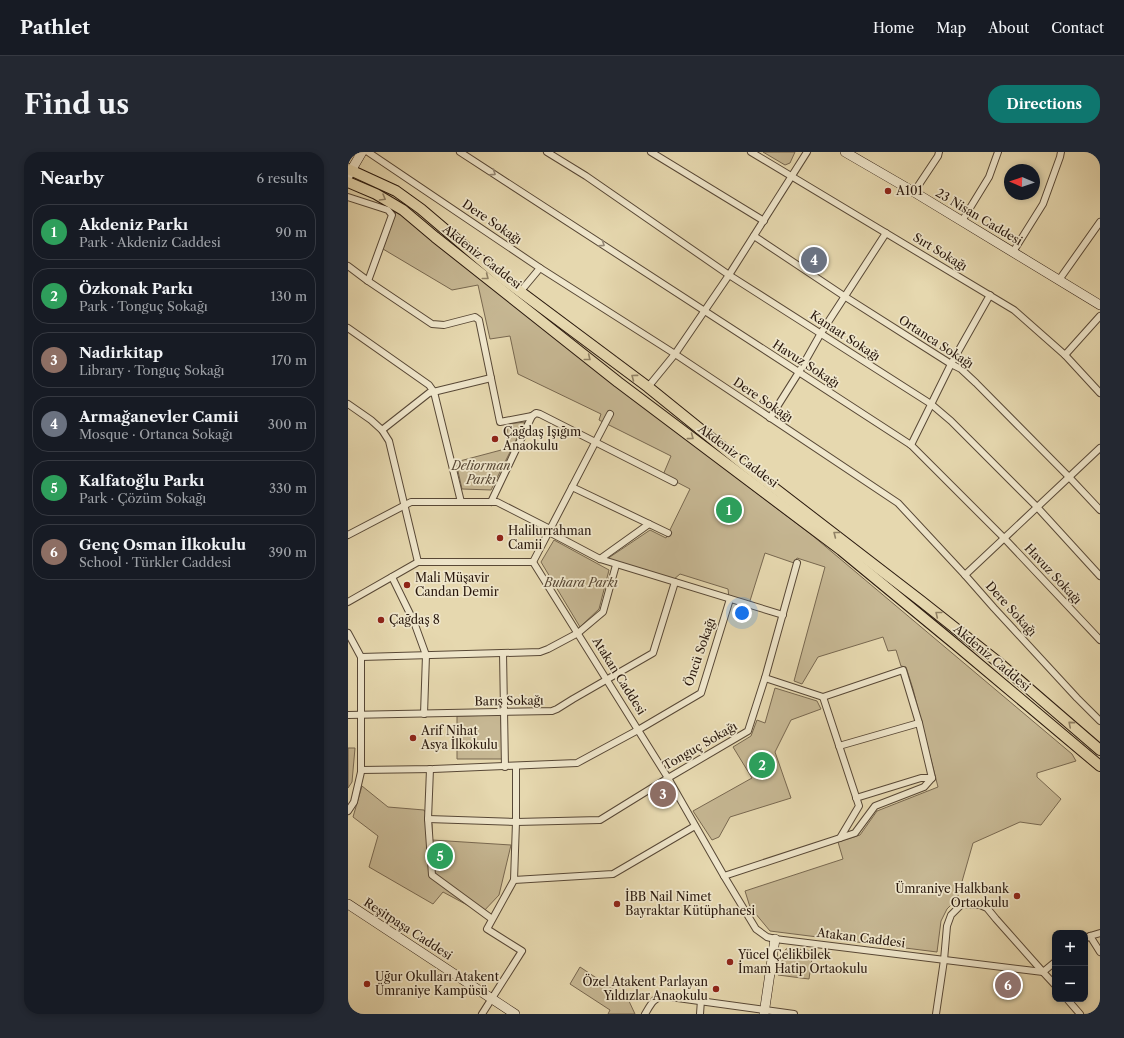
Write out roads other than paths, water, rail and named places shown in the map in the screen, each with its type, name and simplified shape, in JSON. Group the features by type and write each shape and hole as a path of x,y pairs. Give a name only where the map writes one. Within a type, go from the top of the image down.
{"main road":[{"name":"Akdeniz Caddesi","path":"349,172 396,191 421,209 502,278 648,387 747,467 998,662 1100,750"},
{"name":"Akdeniz Caddesi","path":"348,182 376,194 403,210 618,382 841,550 1100,766"}],"street":[{"path":"349,172 362,152"},
{"name":"Dere Sokağı","path":"368,152 540,268 675,354 898,503 999,614 1100,721"},
{"name":"Havuz Sokağı","path":"460,152 910,445 1004,538 1100,640"},
{"name":"Kanaat Sokağı","path":"547,152 586,176 729,275 931,404 951,420 1037,507 1100,576"},
{"path":"651,152 764,221"},
{"name":"Sırt Sokağı","path":"751,152 1014,310 1065,355 1100,393"},
{"path":"648,387 675,354 729,275 807,152"},
{"name":"23 Nisan Caddesi","path":"845,152 914,192 1100,305"},
{"path":"914,192 938,156 939,152"},
{"path":"962,221 989,177 998,152"},
{"path":"1013,252 1043,204 1061,152"},
{"path":"348,197 388,210 392,215 368,281"},
{"path":"1059,280 1100,222"},
{"path":"770,418 844,296 886,233"},
{"name":"Ortanca Sokağı","path":"754,236 844,296 950,364 961,369 1070,477 1100,510"},
{"path":"348,266 432,324 444,325 475,317 479,320 500,422 532,416 536,413 540,414 674,482"},
{"path":"520,292 540,268"},
{"path":"910,445 950,364 990,295"},
{"path":"1065,355 1100,316"},
{"path":"348,328 429,384 434,392 461,502"},
{"path":"382,430 429,393 490,378"},
{"path":"348,404 371,420 382,430 389,442 418,562"},
{"path":"348,602 418,562 533,562 610,414"},
{"path":"491,502 532,416"},
{"path":"965,575 1100,448"},
{"path":"572,487 668,533"},
{"path":"348,536 411,502 497,502 600,559 783,615"},
{"path":"600,559 649,524"},
{"name":"Atakan Caddesi","path":"533,562 668,778 756,929 767,937 774,939 1043,972"},
{"name":"Tonguç Sokağı","path":"428,819 516,822 600,820 748,731 765,678 797,563"},
{"path":"361,657 540,652 578,633 603,612 616,565"},
{"path":"392,577 414,622 426,655 424,714"},
{"name":"Barış Sokağı","path":"348,715 504,713 552,711 557,709 653,654 675,582"},
{"name":"Öncü Sokağı","path":"361,770 430,770 577,763 638,730 700,693 730,599"},
{"path":"348,633 361,657 361,770 354,802 348,811"},
{"path":"503,653 505,767"},
{"path":"765,678 823,697 903,670 919,723 932,778"},
{"path":"823,697 858,806 840,838"},
{"path":"839,746 919,723"},
{"path":"482,1014 522,951 487,929 514,880 516,766"},
{"path":"430,770 428,819 432,875 492,919"},
{"path":"856,798 921,778 932,778"},
{"path":"724,876 855,833 876,806 924,787 932,778"},
{"path":"514,880 613,874 695,826"},
{"name":"Reşitpaşa Caddesi","path":"348,904 515,1014"},
{"path":"936,1014 944,960 947,926 951,915 962,904 980,905 987,908 1052,982"},
{"path":"1088,938 1100,933"},
{"path":"765,1012 774,939"},
{"path":"1088,939 1100,952"},
{"path":"1043,972 1052,964"},
{"path":"645,1014 654,1000 663,996 701,1000 765,1012 794,1014"},
{"path":"700,1014 701,1000"},
{"path":"1070,1002 1080,1014"}],"place":[{"name":"A101","path":"888,191"},
{"name":"Armağanevler Camii","path":"814,260"},
{"name":"Çağdaş Işığım Anaokulu","path":"495,439"},
{"name":"Akdeniz Parkı","path":"729,510"},
{"name":"Halilurrahman Camii","path":"500,538"},
{"name":"Mali Müşavir Candan Demir","path":"407,585"},
{"name":"Çağdaş 8","path":"381,620"},
{"name":"Arif Nihat Asya İlkokulu","path":"413,738"},
{"name":"Özkonak Parkı","path":"762,765"},
{"name":"Nadirkitap","path":"663,794"},
{"name":"Kalfatoğlu Parkı","path":"440,856"},
{"name":"Ümraniye Halkbank Ortaokulu","path":"1017,896"},
{"name":"İBB Nail Nimet Bayraktar Kütüphanesi","path":"617,904"},
{"name":"Yücel Çelikbilek İmam Hatip Ortaokulu","path":"730,962"},
{"name":"Uğur Okulları Atakent Ümraniye Kampüsü","path":"367,984"},
{"name":"Genç Osman İlkokulu","path":"1008,985"},
{"name":"Özel Atakent Parlayan Yıldızlar Anaokulu","path":"716,989"}],"park label":[{"name":"Deliorman Parkı","path":"481,473"},
{"name":"Buhara Parkı","path":"581,583"}]}
